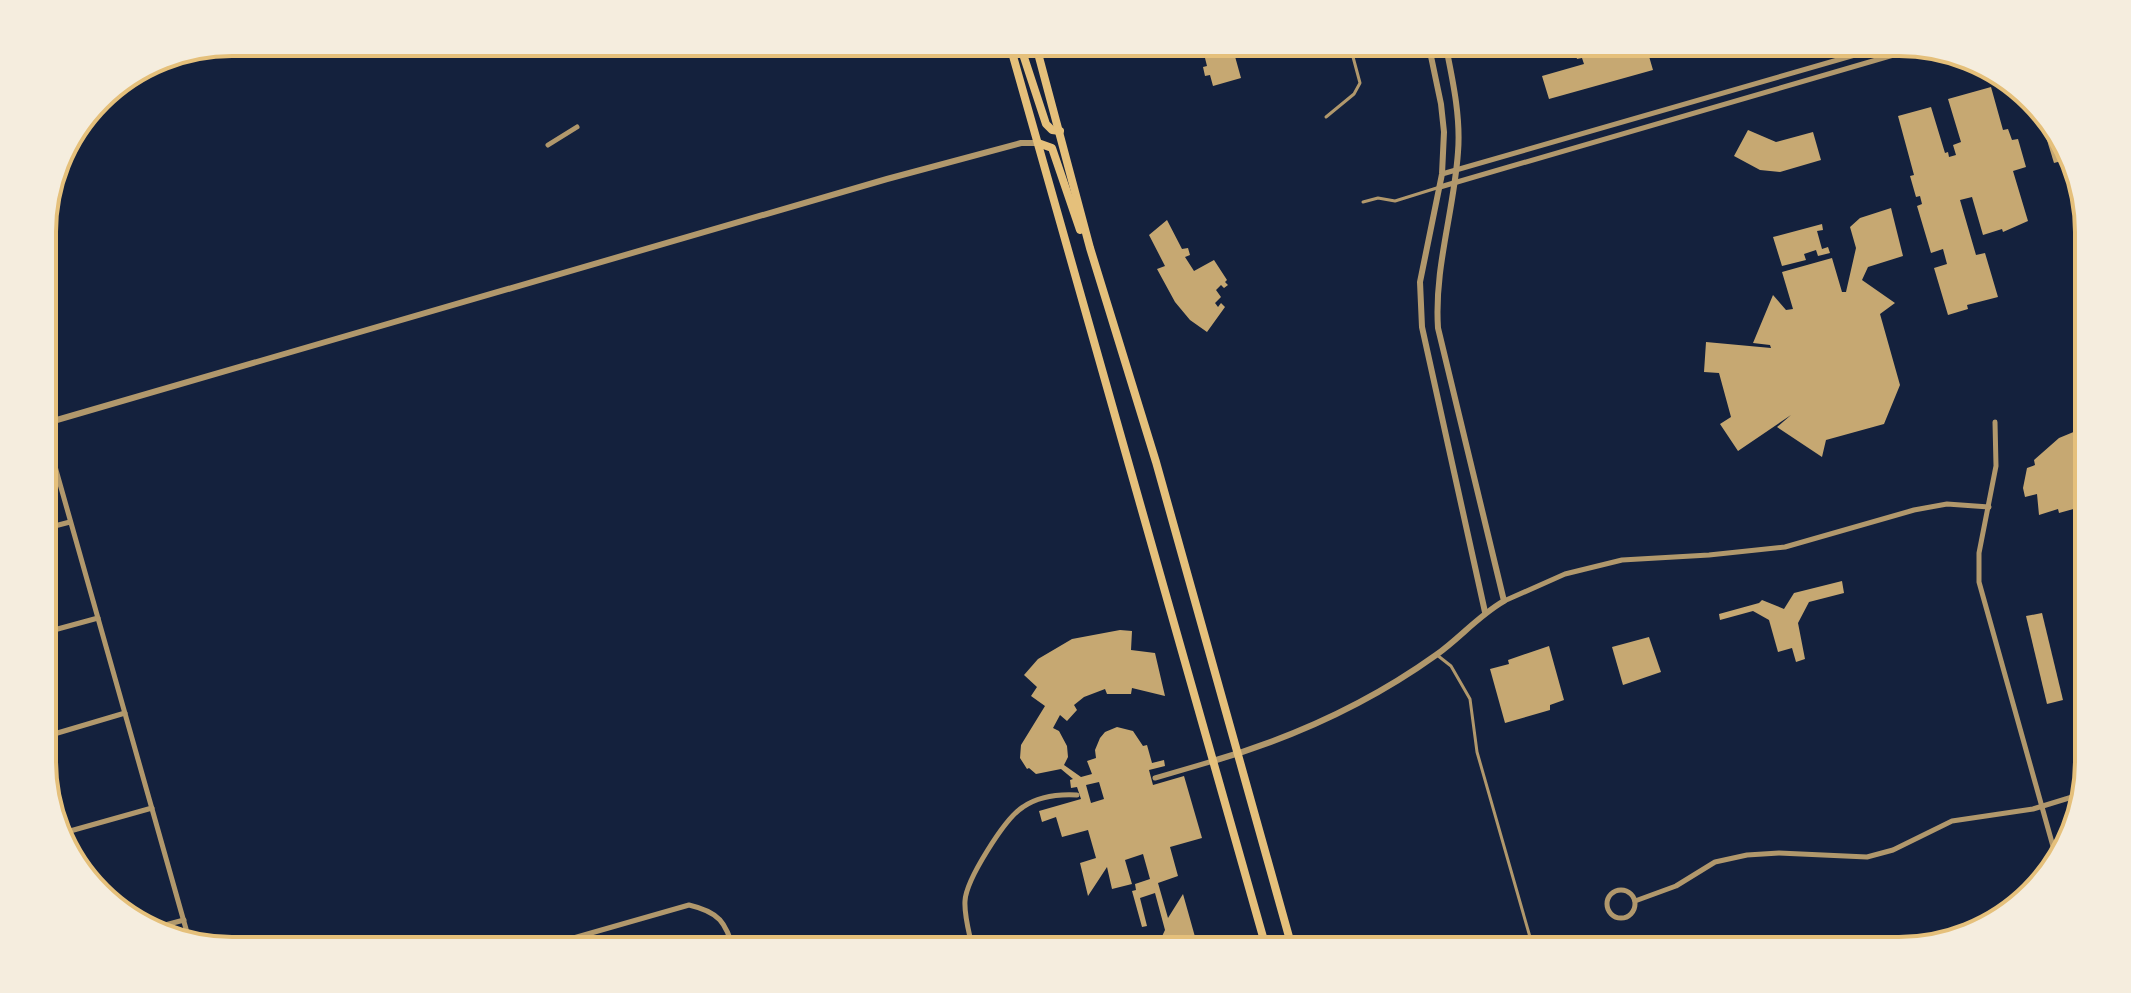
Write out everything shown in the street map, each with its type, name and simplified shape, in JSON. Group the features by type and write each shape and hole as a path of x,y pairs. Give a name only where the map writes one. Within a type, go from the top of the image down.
{"main road":[{"path":"1013,56 1263,937"},
{"path":"1024,56 1046,125 1060,131"},
{"path":"1039,56 1090,248 1156,462 1289,937"},
{"path":"1038,143 1052,148 1090,248"}],"street":[{"path":"1431,56 1444,132 1440,187 1420,282 1422,327 1485,612"},
{"path":"1447,56 1459,139 1437,288 1438,328 1504,601"},
{"path":"1442,174 1851,56"},
{"path":"1440,187 1889,56"},
{"path":"548,145 577,127"},
{"path":"56,420 887,179 1021,143 1038,143"},
{"path":"1995,422 1996,466 1979,553 1980,593 2053,846"},
{"path":"56,471 187,931"},
{"path":"1155,778 1239,753 1327,720 1386,688 1437,655 1485,612 1565,574 1622,560 1785,547 1914,510 1947,504 1989,507"},
{"path":"56,526 70,522"},
{"path":"56,629 98,618"},
{"path":"56,733 125,713"},
{"path":"971,937 965,903 968,884 1019,808 1059,794 1077,795"},
{"path":"1635,901 1676,886 1715,862 1747,855 1779,853 1867,857 1893,850 1952,821 2041,807 2071,797"},
{"path":"71,831 152,808"},
{"path":"1618,890 1631,893 1635,901 1634,910 1628,917 1614,916 1608,909 1608,900 1618,890"},
{"path":"577,937 689,905 704,908 720,919 730,937"},
{"path":"167,925 184,920"}],"lane":[{"path":"1326,117 1354,94 1360,83 1353,56"},
{"path":"1363,202 1381,198 1395,201 1440,187"},
{"path":"1437,655 1451,666 1470,699 1477,752 1530,937"}],"building":[{"path":"1204,56 1235,56 1241,78 1213,86 1210,75 1205,76 1203,67 1207,66"},
{"path":"1576,56 1649,56 1653,70 1549,99 1542,76 1584,64 1582,58 1577,59"},
{"path":"1991,87 2003,130 2008,129 2012,140 2018,139 2026,167 2013,171 2028,221 2003,232 2002,229 1983,235 1972,197 1960,200 1976,255 1985,253 1998,297 1967,305 1968,309 1948,315 1934,268 1947,264 1943,249 1931,253 1917,206 1922,204 1920,196 1916,197 1910,176 1914,175 1898,116 1931,107 1945,153 1948,152 1949,157 1956,155 1953,145 1961,142 1948,99"},
{"path":"1748,130 1776,142 1813,132 1821,160 1780,172 1760,170 1734,156"},
{"path":"2046,137 2051,144 2060,161 2054,163"},
{"path":"1891,208 1903,256 1868,267 1862,280 1895,303 1880,314 1900,385 1884,424 1826,440 1822,457 1777,427 1791,415 1738,451 1720,424 1731,417 1719,373 1704,372 1706,342 1771,348 1770,345 1753,343 1773,295 1786,310 1793,309 1782,272 1832,258 1842,292 1846,292 1856,248 1850,227 1860,218"},
{"path":"1167,220 1182,249 1188,248 1190,255 1185,257 1194,271 1214,260 1227,280 1228,285 1224,288 1221,285 1216,290 1221,297 1215,303 1218,307 1221,303 1225,307 1207,332 1190,320 1175,302 1157,269 1165,266 1149,235"},
{"path":"1822,224 1823,230 1817,231 1822,249 1828,247 1830,253 1818,256 1816,250 1804,254 1806,260 1782,266 1773,237"},
{"path":"2075,431 2075,509 2059,513 2058,509 2039,515 2037,494 2025,497 2023,488 2027,468 2035,465 2034,460 2059,438"},
{"path":"1842,581 1844,593 1809,602 1798,623 1805,659 1796,662 1792,648 1778,652 1769,620 1753,611 1720,620 1719,614 1762,600 1784,609 1794,593"},
{"path":"2042,613 2063,700 2047,704 2026,616"},
{"path":"1120,630 1132,631 1131,650 1155,653 1165,696 1132,688 1131,694 1107,694 1105,689 1084,697 1074,705 1077,710 1067,721 1060,715 1053,728 1059,731 1067,746 1068,757 1064,765 1081,777 1092,774 1087,761 1096,758 1095,750 1100,738 1117,727 1133,731 1143,746 1147,745 1152,763 1164,760 1165,766 1149,770 1153,785 1184,776 1202,838 1170,847 1178,876 1158,883 1168,918 1183,894 1195,937 1162,937 1165,930 1155,893 1140,898 1147,926 1142,927 1132,891 1136,890 1135,884 1150,879 1143,854 1125,860 1132,884 1112,889 1107,867 1088,896 1080,863 1096,858 1088,830 1062,837 1056,817 1042,822 1039,811 1081,799 1077,787 1071,788 1070,780 1073,779 1061,769 1036,774 1027,769 1020,758 1021,745 1045,706 1031,696 1037,687 1024,675 1038,659 1072,639","holes":["1099,782 1104,799 1091,803 1086,785"]},
{"path":"1649,637 1661,672 1623,685 1612,647"},
{"path":"1549,646 1564,700 1550,705 1550,710 1505,723 1490,669"}]}
